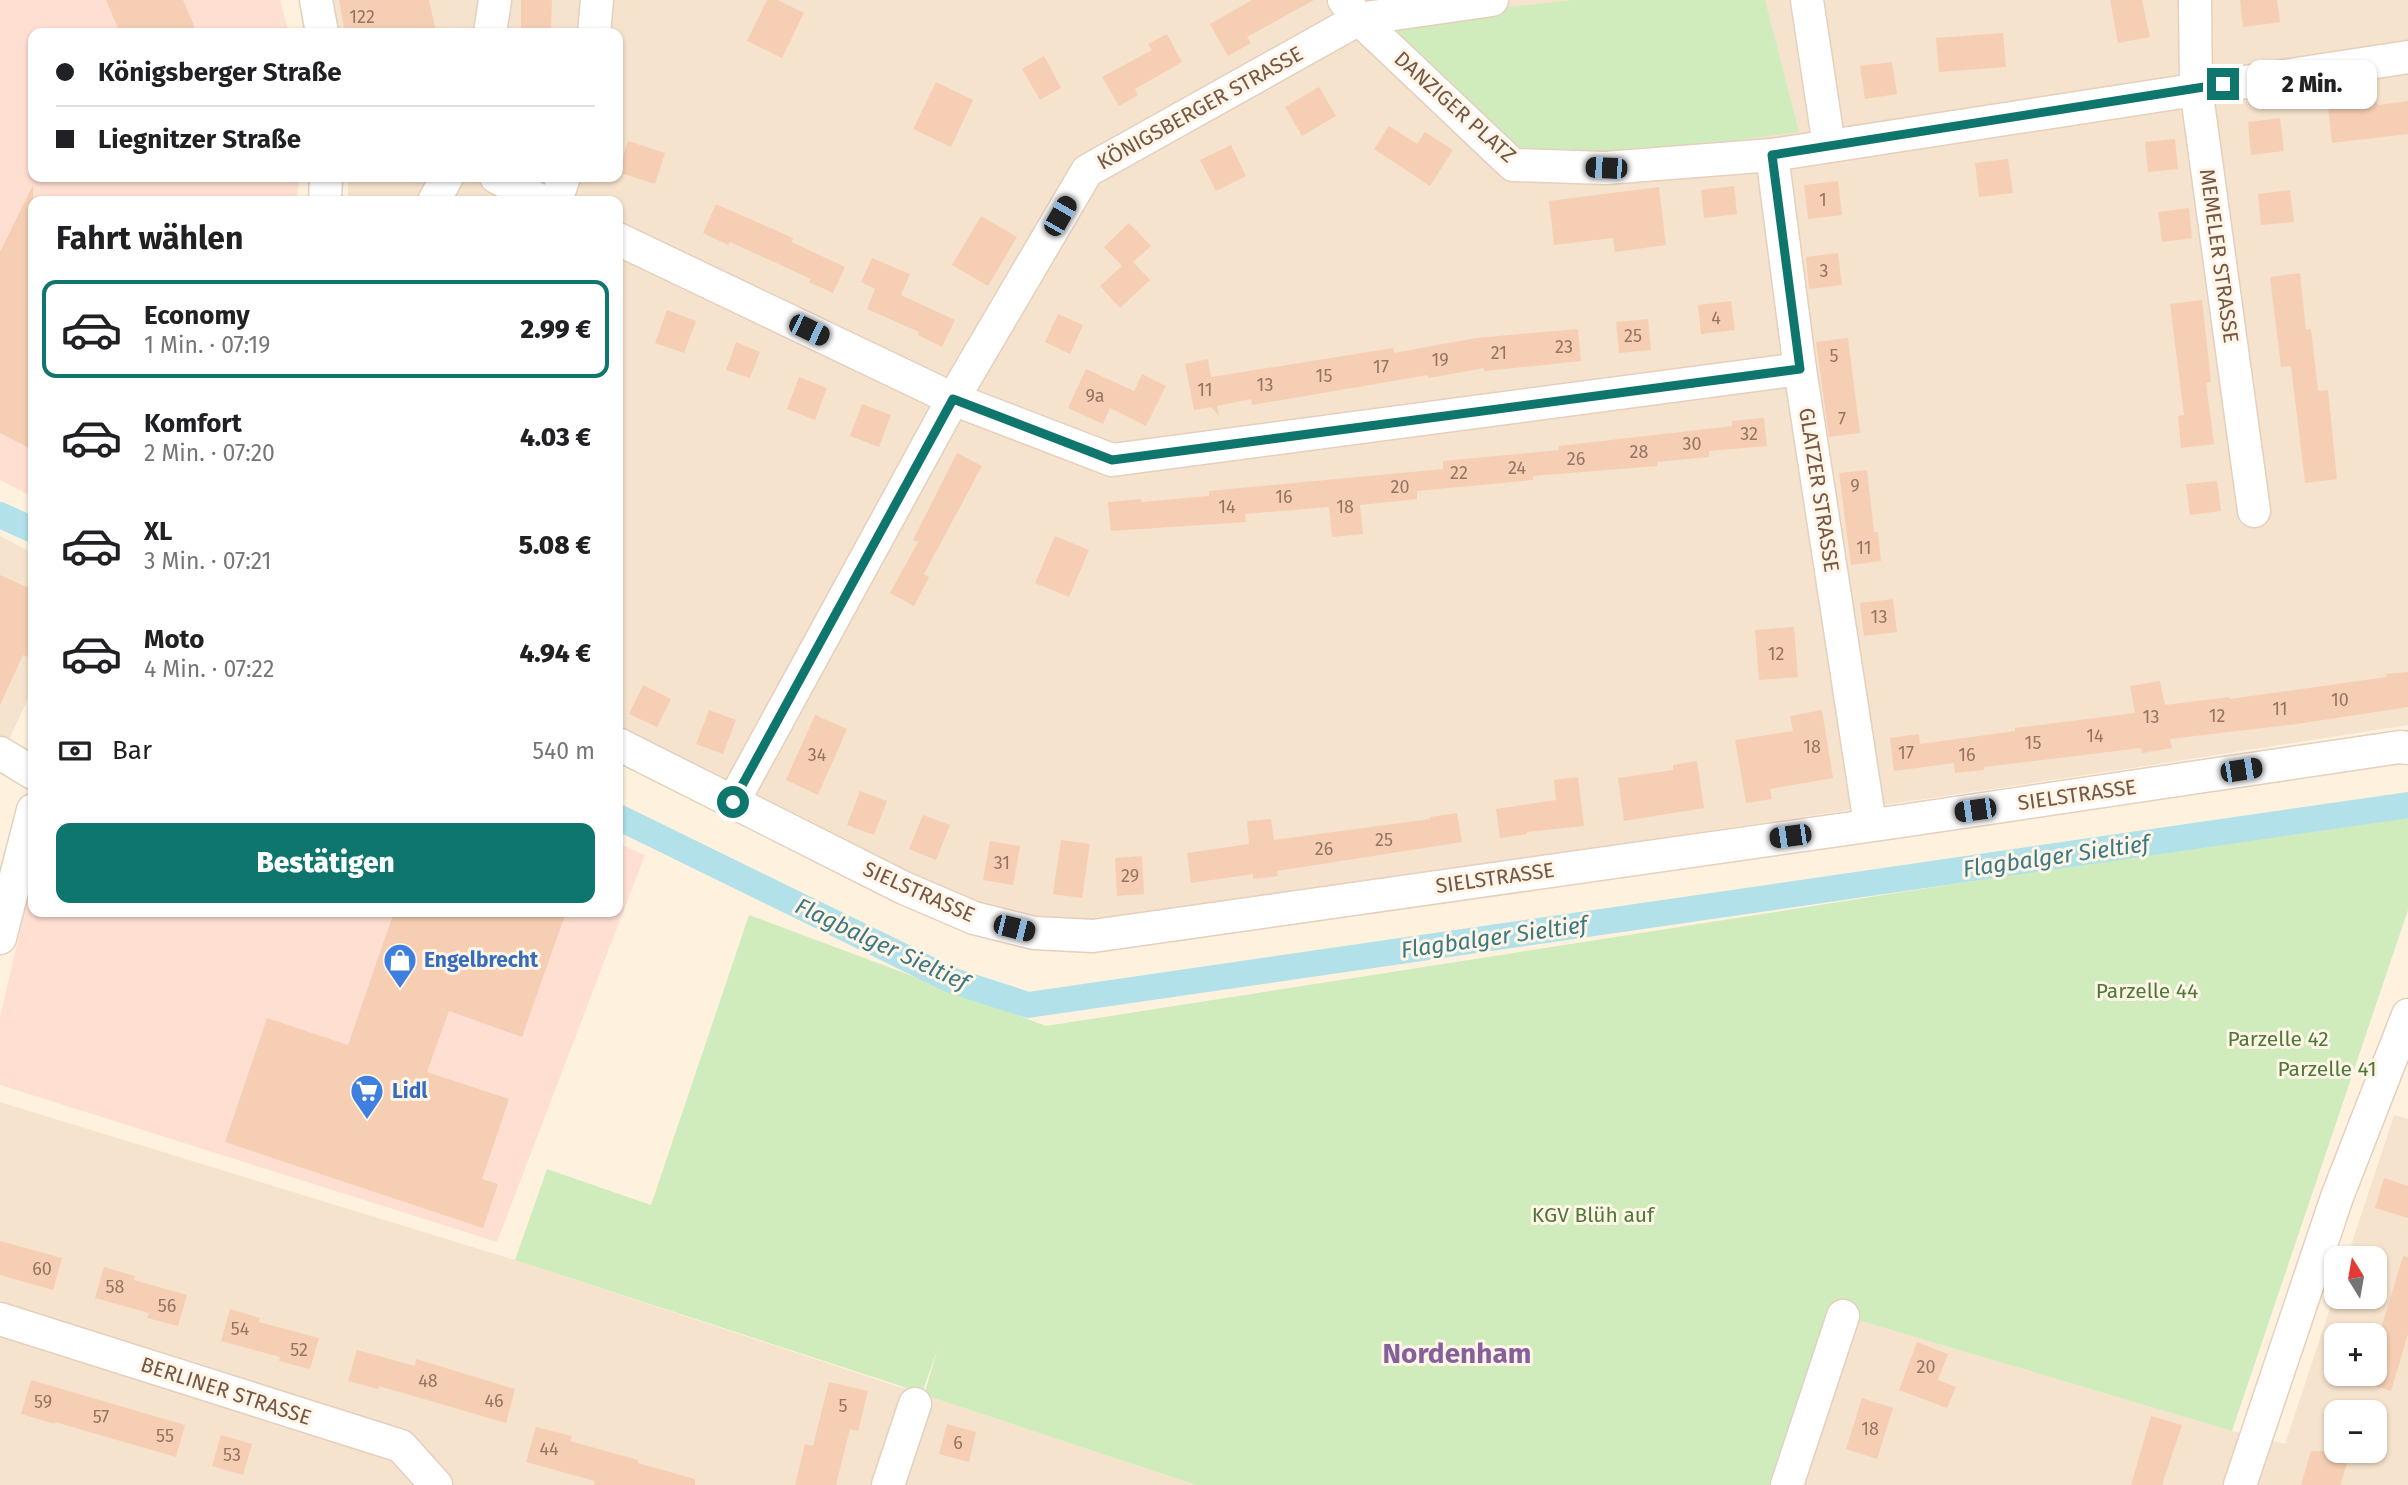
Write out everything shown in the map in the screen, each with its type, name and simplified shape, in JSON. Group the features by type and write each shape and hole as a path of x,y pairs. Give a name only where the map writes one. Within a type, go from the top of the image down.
{"street":[{"path":"316,0 321,28"},
{"path":"491,28 495,0"},
{"path":"594,28 597,0"},
{"path":"1351,10 1492,0"},
{"path":"1807,0 1829,146"},
{"name":"MEMELER STRASSE","path":"2195,0 2196,88 2254,511"},
{"name":"DANZIGER PLATZ","path":"1351,10 1513,165 1606,168 1772,155 2408,57"},
{"name":"KÖNIGSBERGER STRASSE","path":"733,802 953,399 1087,171 1351,10"},
{"name":"GLATZER STRASSE","path":"1772,155 1800,369 1870,824"},
{"path":"505,182 532,196"},
{"path":"623,241 953,399 1112,460 1800,369"},
{"name":"SIELSTRASSE","path":"623,747 904,888 974,918 1034,933 1093,936 2400,747 2408,748"},
{"path":"0,753 28,770"},
{"path":"0,938 28,829"},
{"path":"2240,1485 2337,1197 2408,1016"},
{"path":"1787,1485 1843,1316"},
{"name":"BERLINER STRASSE","path":"0,1319 401,1446 436,1485"},
{"path":"888,1485 915,1404"}],"shaded area":[{"path":"0,0 280,0 288,28 28,28 28,182 299,182 297,196 28,196 28,494 0,480"},
{"path":"332,0 2408,0 2408,725 1093,922 1016,918 951,901 623,740 623,196 348,196 348,182 623,182 623,28 338,28"},
{"path":"0,536 28,550 28,699 0,759"},
{"path":"623,845 645,855 623,913"},
{"path":"28,896 28,917 621,917 497,1242 0,1085 0,1018"},
{"path":"0,1102 515,1260 1196,1485 0,1485"},
{"path":"2394,1115 2408,1119 2408,1485 1804,1485 1858,1320 2232,1431 2285,1444 2324,1326 2324,1386 2387,1386 2387,1323 2325,1323 2330,1309 2387,1309 2387,1246 2351,1246"}],"green space":[{"path":"1573,0 1765,0 1799,132 1561,164 1527,156 1390,33 1383,21"},
{"name":"KGV Blüh auf","path":"2408,813 2408,910 2232,1431 1844,1316 1780,1485 1196,1485 924,1395 938,1348 922,1393 515,1260 547,1169 651,1205 749,915 1046,1026"}],"building":[{"path":"106,0 183,0 195,28 118,28"},
{"path":"339,0 429,0 435,28 344,28"},
{"path":"521,0 552,0 551,28 521,28"},
{"path":"767,0 778,0 804,13 782,58 747,41"},
{"path":"1252,0 1314,0 1247,37 1251,43 1228,56 1210,24"},
{"path":"2110,0 2142,0 2150,37 2118,43"},
{"path":"2240,0 2277,0 2280,22 2243,27"},
{"path":"2003,33 2006,67 1939,72 1936,38"},
{"path":"1167,34 1182,62 1135,89 1138,95 1119,106 1102,77 1152,50 1148,44"},
{"path":"1044,56 1061,88 1040,100 1022,69"},
{"path":"1892,62 1897,94 1865,99 1860,66"},
{"path":"936,82 973,100 951,147 913,129"},
{"path":"1319,87 1336,116 1302,136 1285,107"},
{"path":"2408,101 2408,134 2332,143 2328,106 2377,102 2378,105"},
{"path":"2280,118 2284,151 2251,155 2248,122"},
{"path":"1389,126 1417,144 1425,132 1453,150 1430,186 1374,149"},
{"path":"2175,139 2178,169 2148,172 2145,142"},
{"path":"628,141 665,153 655,184 623,174 623,156"},
{"path":"1231,145 1246,176 1216,191 1200,160"},
{"path":"2008,159 2013,193 1979,197 1975,163"},
{"path":"1838,181 1842,215 1808,219 1804,185"},
{"path":"33,185 33,196 28,196 28,447 0,433 0,252"},
{"path":"1734,186 1737,214 1704,218 1701,190"},
{"path":"1659,187 1666,245 1615,252 1613,238 1554,245 1549,201"},
{"path":"2290,190 2294,222 2261,225 2258,194"},
{"path":"716,204 793,238 792,242 845,267 833,293 809,282 811,279 730,242 728,245 703,233"},
{"path":"2189,208 2192,238 2162,242 2158,212"},
{"path":"981,216 1017,237 988,286 952,265"},
{"path":"1129,223 1151,246 1133,262 1150,280 1120,308 1100,286 1122,266 1104,247"},
{"path":"1838,253 1842,285 1809,289 1806,257"},
{"path":"872,258 910,274 901,295 955,320 942,347 918,335 919,332 867,309 875,289 861,282"},
{"path":"2300,273 2306,330 2311,329 2318,391 2328,390 2337,479 2305,483 2291,366 2281,367 2270,277"},
{"path":"2202,300 2211,382 2206,383 2214,444 2181,448 2178,416 2184,415 2170,304"},
{"path":"1731,301 1735,330 1701,334 1698,305"},
{"path":"667,310 696,321 684,353 655,343"},
{"path":"1058,314 1083,325 1070,354 1045,342"},
{"path":"1648,319 1651,350 1619,353 1616,322"},
{"path":"1578,329 1581,361 1484,371 1484,368 1429,378 1428,375 1252,405 1251,399 1217,406 1219,416 1211,407 1194,410 1185,364 1208,359 1211,377 1393,348 1394,353 1476,338"},
{"path":"1848,338 1860,433 1829,437 1816,342"},
{"path":"736,342 760,352 750,378 726,370"},
{"path":"1086,369 1134,391 1142,374 1166,386 1146,426 1110,408 1103,424 1068,408"},
{"path":"799,377 827,388 815,420 787,409"},
{"path":"862,404 891,415 879,447 850,436"},
{"path":"1764,418 1767,446 1709,451 1709,457 1657,462 1657,466 1533,476 1533,480 1417,491 1417,499 1360,505 1363,534 1332,537 1329,507 1245,514 1246,522 1111,531 1108,502 1209,496 1209,491 1443,469 1443,461 1559,450 1559,446 1732,426 1732,421"},
{"path":"957,453 982,466 924,574 929,577 914,606 890,593 918,542 913,540"},
{"path":"1867,470 1874,532 1878,532 1881,561 1851,565 1839,473"},
{"path":"2217,481 2221,511 2190,515 2186,484"},
{"path":"1055,536 1089,550 1069,597 1035,583"},
{"path":"0,575 28,588 28,657 23,655 0,705"},
{"path":"1893,599 1897,632 1864,636 1860,603"},
{"path":"1794,627 1798,677 1759,680 1755,630"},
{"path":"2408,672 2408,707 2170,739 2172,748 2142,753 2141,748 1955,773 1954,763 1894,771 1890,738 1919,734 1920,744 2015,731 2015,728 2135,713 2130,686 2160,681 2165,705 2230,699"},
{"path":"643,685 671,699 657,727 629,714"},
{"path":"709,710 736,720 723,754 696,744"},
{"path":"1822,710 1833,778 1770,789 1772,799 1746,803 1735,740 1793,731 1790,716"},
{"path":"815,715 847,729 818,795 786,780"},
{"path":"1697,761 1704,808 1624,821 1618,778 1673,770 1673,765"},
{"path":"1578,777 1584,826 1527,832 1500,838 1496,809 1556,800 1554,780"},
{"path":"860,791 887,801 874,835 847,825"},
{"path":"1457,813 1462,842 1277,871 1278,876 1253,879 1253,874 1191,883 1187,853 1249,844 1247,821 1271,819 1274,840"},
{"path":"923,815 950,825 936,860 909,849"},
{"path":"1061,840 1090,844 1082,898 1053,894"},
{"path":"990,841 1020,846 1013,885 983,880"},
{"path":"1142,856 1144,894 1117,896 1115,858"},
{"name":"Lidl","path":"392,917 564,917 522,1037 449,1011 427,1072 509,1099 482,1179 498,1184 483,1228 225,1142 267,1018 348,1045"},
{"path":"2384,1178 2408,1186 2408,1218 2375,1208"},
{"path":"0,1241 62,1258 53,1290 0,1275"},
{"path":"2403,1256 2408,1257 2408,1334 2391,1391 2375,1386 2387,1386 2387,1323 2383,1323"},
{"path":"104,1267 135,1276 134,1280 187,1295 178,1326 147,1318 149,1313 95,1298"},
{"path":"230,1309 260,1318 259,1322 319,1338 310,1369 279,1361 280,1357 221,1341"},
{"path":"1917,1342 1948,1354 1938,1380 1956,1387 1947,1408 1899,1390"},
{"path":"357,1350 415,1366 416,1359 515,1389 506,1423 379,1386 378,1389 348,1381"},
{"path":"31,1380 185,1425 176,1457 21,1414"},
{"path":"829,1382 868,1391 858,1431 850,1429 836,1485 795,1485 805,1444 813,1446"},
{"path":"1862,1398 1893,1408 1877,1459 1846,1449"},
{"path":"2151,1416 2182,1425 2162,1485 2131,1485"},
{"path":"947,1424 976,1432 969,1462 939,1454"},
{"path":"536,1427 572,1436 570,1441 695,1479 695,1485 594,1485 595,1481 526,1462"},
{"path":"221,1435 252,1444 243,1475 212,1466"},
{"path":"2311,1451 2324,1451 2324,1463 2347,1463 2340,1485 2301,1485"}],"waterway":[{"name":"Flagbalger Sieltief","path":"0,515 28,528"},
{"name":"Flagbalger Sieltief","path":"623,819 951,980 1028,1005 2408,805"}],"place":[{"name":"Engelbrecht","path":"400,990"},
{"name":"Lidl","path":"367,1121"}],"district":[{"name":"Nordenham","path":"1457,1353"}],"route":[{"path":"733,802 953,399 1112,460 1800,369 1772,155 2223,84"}],"park label":[{"name":"Parzelle 44","path":"2147,991"},
{"name":"Parzelle 42","path":"2278,1039"},
{"name":"Parzelle 41","path":"2327,1069"}]}
